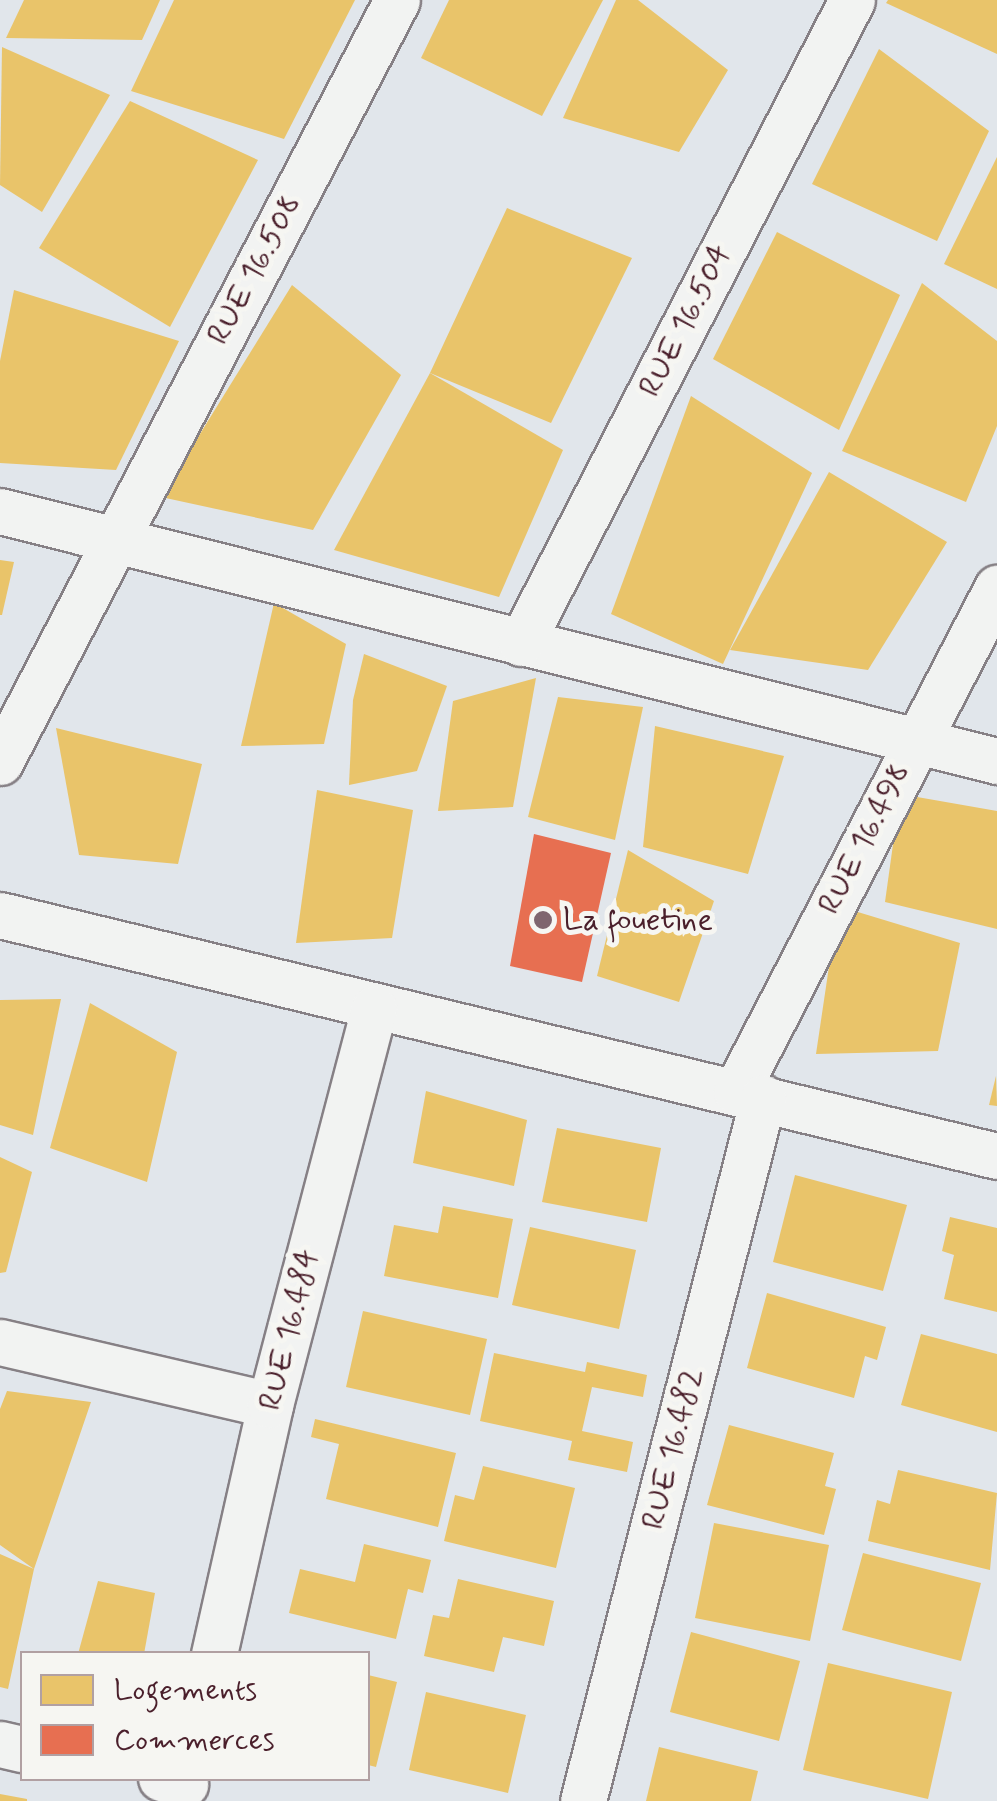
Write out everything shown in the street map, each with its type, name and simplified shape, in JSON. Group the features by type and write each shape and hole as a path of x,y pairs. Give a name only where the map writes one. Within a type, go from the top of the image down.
{"street":[{"name":"RUE 16.508","path":"0,762 397,0"},
{"name":"RUE 16.504","path":"521,643 852,0"},
{"path":"0,510 997,761"},
{"name":"RUE 16.498","path":"749,1094 916,741 997,588"},
{"path":"0,914 374,1008 749,1094 997,1156"},
{"name":"RUE 16.484","path":"215,1651 270,1405 374,1008"},
{"name":"RUE 16.482","path":"583,1801 749,1094"},
{"path":"0,1342 270,1405"}],"building: Logements":[{"path":"24,0 160,0 142,40 6,38"},
{"path":"174,0 355,0 284,139 131,91"},
{"path":"449,0 603,0 542,116 421,58"},
{"path":"616,0 638,0 728,70 679,152 563,118"},
{"path":"997,0 997,54 886,3"},
{"path":"2,47 110,95 42,212 0,185"},
{"path":"879,49 989,131 937,241 812,184"},
{"path":"130,101 258,160 170,327 39,248"},
{"path":"997,157 997,289 944,264"},
{"path":"507,208 632,258 551,423 430,373"},
{"path":"777,232 900,295 839,430 713,359"},
{"path":"922,283 997,341 997,426 966,502 842,451"},
{"path":"292,285 401,375 313,530 161,497"},
{"path":"14,290 179,341 116,470 0,463 0,361"},
{"path":"430,373 563,450 499,597 334,550"},
{"path":"691,396 812,473 723,664 611,614"},
{"path":"829,472 947,542 868,670 730,650"},
{"path":"0,560 14,562 2,615 0,615"},
{"path":"274,603 346,644 324,744 241,746"},
{"path":"364,654 447,686 417,771 349,785 353,700"},
{"path":"536,678 513,807 438,811 453,701"},
{"path":"558,697 643,707 615,840 528,817"},
{"path":"655,726 784,756 748,874 643,847"},
{"path":"56,728 202,764 178,864 79,855"},
{"path":"317,790 413,810 392,938 296,943"},
{"path":"900,794 997,811 997,929 885,902"},
{"path":"628,850 714,901 679,1002 597,976"},
{"path":"838,906 960,943 938,1051 816,1054"},
{"path":"61,999 33,1135 0,1125 0,1000"},
{"path":"90,1003 177,1052 147,1182 50,1148"},
{"path":"996,1076 997,1106 989,1105"},
{"path":"426,1091 527,1120 514,1186 413,1163"},
{"path":"557,1128 661,1148 647,1222 542,1202"},
{"path":"0,1157 32,1172 6,1272 0,1273"},
{"path":"795,1175 907,1205 883,1291 773,1262"},
{"path":"443,1206 513,1219 498,1298 384,1276 394,1225 438,1233"},
{"path":"950,1217 997,1228 997,1312 944,1299 954,1255 942,1251"},
{"path":"530,1227 636,1250 619,1329 512,1305"},
{"path":"767,1293 886,1327 877,1360 865,1356 854,1398 747,1368"},
{"path":"363,1311 487,1339 470,1415 346,1387"},
{"path":"921,1334 997,1354 997,1432 901,1405"},
{"path":"494,1353 585,1372 587,1362 647,1375 643,1397 592,1387 582,1431 633,1442 627,1472 568,1460 572,1441 480,1421"},
{"path":"7,1391 91,1402 34,1569 0,1545 0,1409"},
{"path":"315,1419 456,1453 438,1527 326,1499 339,1444 311,1437"},
{"path":"729,1425 834,1453 825,1486 836,1489 824,1535 707,1505"},
{"path":"483,1466 575,1488 556,1568 444,1541 455,1495 474,1500"},
{"path":"898,1470 997,1493 990,1570 868,1541 877,1500 890,1504"},
{"path":"714,1523 829,1545 810,1641 695,1618"},
{"path":"364,1544 431,1560 423,1593 408,1589 396,1639 289,1613 300,1569 355,1582"},
{"path":"863,1553 981,1583 961,1661 842,1630"},
{"path":"0,1554 34,1569 8,1689 0,1687"},
{"path":"458,1579 554,1601 544,1646 503,1637 494,1672 424,1656 433,1615 449,1618"},
{"path":"98,1581 155,1593 145,1651 79,1651"},
{"path":"691,1632 800,1661 779,1741 670,1712"},
{"path":"828,1663 952,1692 928,1799 803,1770"},
{"path":"370,1675 397,1682 376,1767 370,1766"},
{"path":"426,1692 526,1715 508,1793 409,1770"},
{"path":"659,1747 758,1771 751,1801 646,1801"},
{"path":"0,1794 27,1799 27,1801 0,1801"}],"building: Commerces":[{"path":"534,834 611,853 582,982 510,966"}],"place":[{"name":"La fouetine","path":"543,920"}]}
